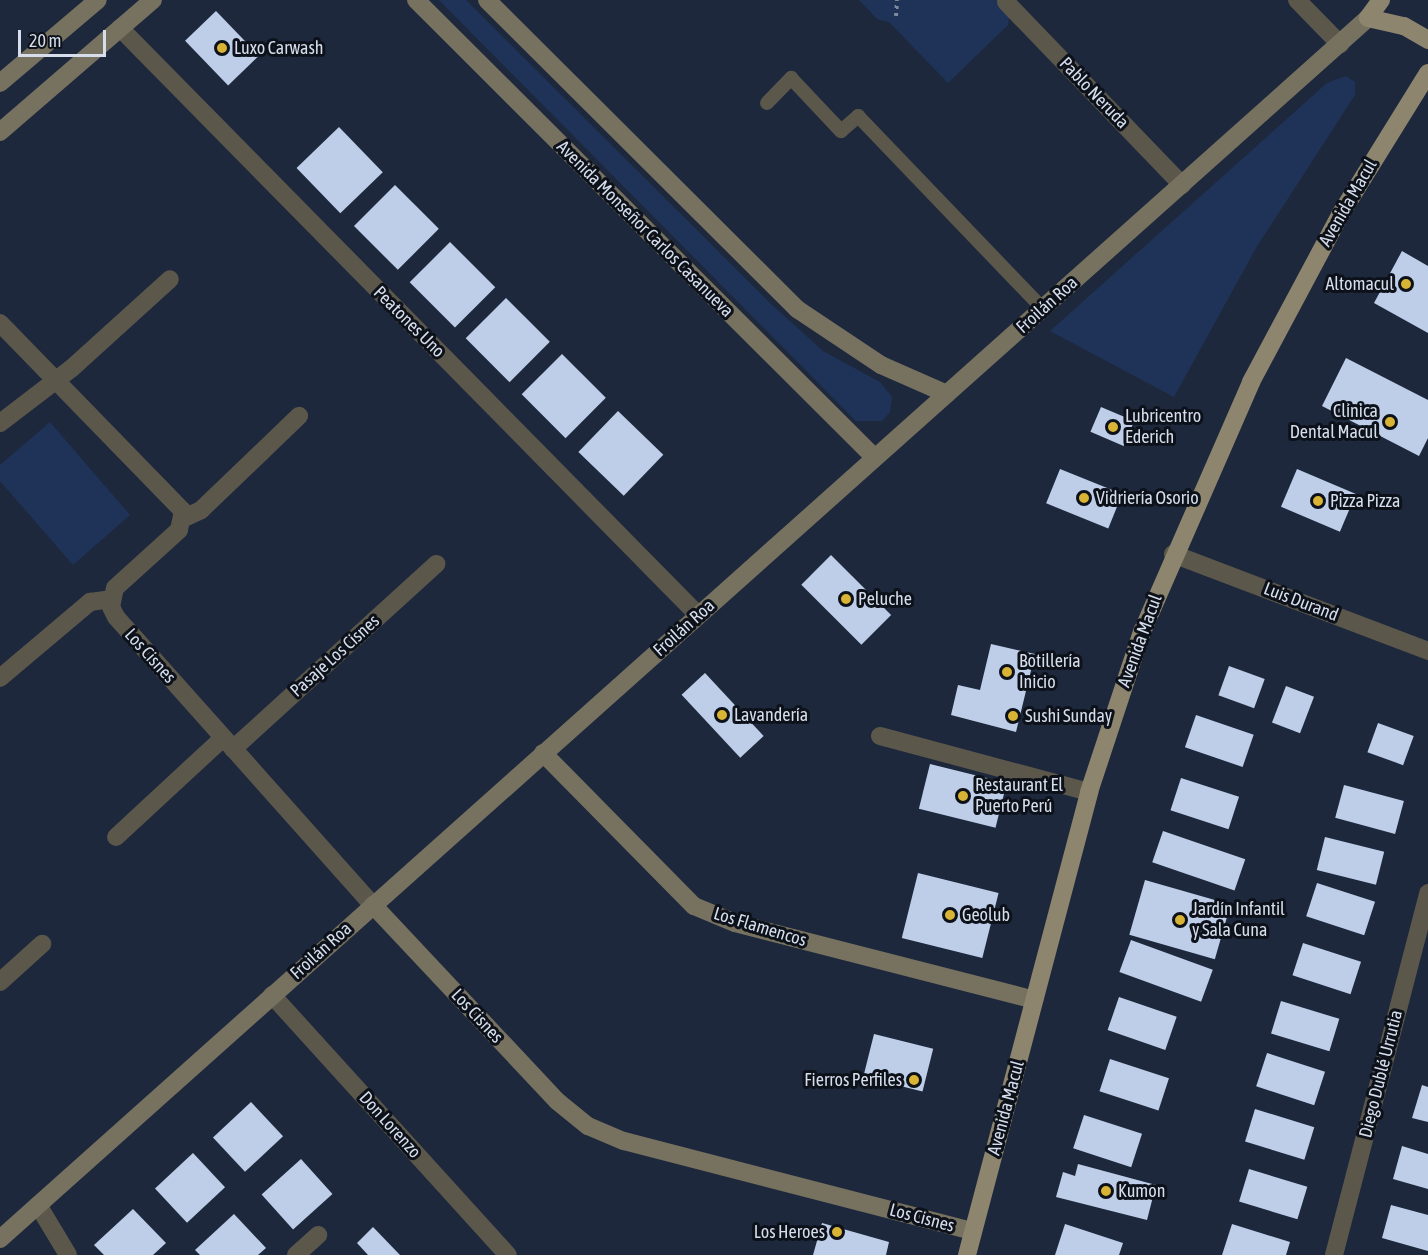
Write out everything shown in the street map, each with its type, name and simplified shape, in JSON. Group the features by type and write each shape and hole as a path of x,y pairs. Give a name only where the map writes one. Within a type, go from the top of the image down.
{"main road":[{"path":"0,83 98,0"},
{"path":"0,132 153,0"},
{"name":"Avenida Monseñor Carlos Casanueva","path":"416,0 875,458"},
{"path":"487,0 797,309 881,365 947,394"},
{"path":"1382,0 1368,18 1404,26 1428,40"},
{"name":"Froilán Roa","path":"0,1239 1368,18"},
{"name":"Avenida Macul","path":"967,1255 1089,792 1173,554 1293,299 1428,73"},
{"name":"Los Flamencos","path":"543,753 694,906 735,923 1034,1000"},
{"name":"Los Cisnes","path":"373,905 557,1101 588,1126 636,1144 974,1232"}],"street":[{"path":"1297,0 1340,44"},
{"name":"Pablo Neruda","path":"1006,2 1182,185"},
{"name":"Peatones Uno","path":"120,28 698,615"},
{"path":"0,423 55,379 170,279"},
{"path":"0,323 180,507 184,518"},
{"path":"0,678 90,602 111,599 119,583 179,530 184,518 201,510 299,416"},
{"name":"Luis Durand","path":"1173,554 1428,651"},
{"name":"Pasaje Los Cisnes","path":"116,837 436,564"},
{"name":"Los Cisnes","path":"111,599 116,617 373,905"},
{"path":"880,736 1089,792"},
{"name":"Diego Dublé Urrutia","path":"1334,1255 1428,893"},
{"path":"0,982 42,944"},
{"name":"Don Lorenzo","path":"272,995 508,1255"},
{"path":"38,1205 68,1255"},
{"path":"296,1255 318,1236"}],"lane":[{"path":"767,102 791,78 841,131 858,116 1043,309"}],"path":[{"path":"896,16 897,0"}],"shaded area":[{"path":"439,0 466,0 771,304 823,351 880,382 892,397 890,412 882,421 856,421"},
{"path":"859,0 1012,0 1008,25 948,83 889,22 877,19"},
{"path":"1346,76 1355,82 1355,95 1256,248 1174,397 1050,331 1327,83"},
{"path":"50,422 130,515 73,565 0,481 0,465"}],"building":[{"name":"Luxo Carwash","path":"216,11 259,56 228,85 185,41"},
{"path":"339,127 383,172 340,213 297,168"},
{"path":"395,185 439,229 398,270 354,226"},
{"path":"450,242 495,287 455,328 410,282"},
{"name":"Altomacul","path":"1402,251 1428,266 1428,333 1374,303"},
{"path":"506,298 550,342 510,382 466,338"},
{"path":"562,354 606,398 566,438 522,394"},
{"name":"Clínica Dental Macul","path":"1346,358 1428,400 1428,438 1419,456 1322,406"},
{"name":"Lubricentro Ederich","path":"1101,407 1134,421 1124,446 1090,432"},
{"path":"618,411 663,455 624,496 578,452"},
{"name":"Vidriería Osorio","path":"1060,469 1122,494 1108,528 1046,503"},
{"name":"Pizza Pizza","path":"1297,469 1356,494 1340,532 1281,507"},
{"name":"Peluche","path":"831,555 891,615 861,645 801,585"},
{"path":"991,644 1035,654 1016,732 951,715 958,685 980,690"},
{"path":"1229,666 1265,679 1254,708 1218,695"},
{"name":"Lavandería","path":"705,673 764,736 740,758 682,695"},
{"path":"1286,686 1314,697 1300,733 1272,722"},
{"path":"1196,715 1254,735 1243,767 1185,747"},
{"path":"1378,723 1414,736 1403,765 1367,752"},
{"name":"Restaurant El Puerto Perú","path":"930,764 1007,783 996,828 919,809"},
{"path":"1181,778 1239,797 1229,829 1170,810"},
{"path":"1344,785 1404,801 1395,834 1335,818"},
{"path":"1163,831 1245,859 1235,891 1152,862"},
{"path":"1325,837 1384,852 1376,885 1317,870"},
{"name":"Geolub","path":"918,873 999,893 982,958 902,938"},
{"name":"Jardín Infantil y Sala Cuna","path":"1145,880 1231,905 1215,959 1129,935"},
{"path":"1317,883 1375,902 1364,935 1306,916"},
{"path":"1131,940 1213,970 1201,1002 1119,972"},
{"path":"1303,943 1361,962 1351,994 1292,975"},
{"path":"1119,997 1177,1017 1165,1050 1108,1030"},
{"path":"1281,1001 1339,1019 1329,1051 1271,1034"},
{"path":"874,1034 933,1049 923,1091 863,1077"},
{"path":"1267,1053 1325,1072 1314,1105 1256,1086"},
{"path":"1110,1059 1169,1078 1158,1110 1099,1091"},
{"path":"1422,1085 1428,1087 1428,1122 1412,1118"},
{"path":"251,1102 283,1136 245,1172 213,1137"},
{"path":"1255,1109 1314,1127 1304,1160 1245,1142"},
{"path":"1084,1115 1142,1134 1131,1167 1073,1148"},
{"path":"1402,1146 1428,1154 1428,1189 1393,1179"},
{"path":"193,1153 225,1187 187,1223 155,1188"},
{"path":"301,1159 332,1194 293,1229 262,1194"},
{"name":"Kumon","path":"1078,1164 1156,1185 1147,1220 1056,1197 1063,1172 1075,1176"},
{"path":"1249,1169 1307,1187 1297,1219 1239,1202"},
{"path":"1391,1205 1428,1215 1428,1251 1382,1238"},
{"path":"133,1209 166,1243 153,1255 104,1255 94,1245"},
{"path":"234,1214 266,1248 258,1255 200,1255 195,1250"},
{"name":"Los Heroes","path":"822,1223 889,1242 886,1255 813,1255"},
{"path":"1065,1224 1123,1243 1119,1255 1055,1255"},
{"path":"1232,1224 1290,1242 1286,1255 1222,1255"},
{"path":"373,1227 400,1255 368,1255 357,1243"}],"place":[{"name":"Luxo Carwash","path":"222,48"},
{"name":"Altomacul","path":"1406,284"},
{"name":"Clínica Dental Macul","path":"1390,422"},
{"name":"Lubricentro Ederich","path":"1113,427"},
{"name":"Vidriería Osorio","path":"1084,498"},
{"name":"Pizza Pizza","path":"1318,501"},
{"name":"Peluche","path":"846,599"},
{"name":"Botillería Inicio","path":"1007,672"},
{"name":"Lavandería","path":"722,715"},
{"name":"Sushi Sunday","path":"1013,716"},
{"name":"Restaurant El Puerto Perú","path":"963,796"},
{"name":"Geolub","path":"950,915"},
{"name":"Jardín Infantil y Sala Cuna","path":"1180,920"},
{"name":"Fierros Perfiles","path":"914,1080"},
{"name":"Kumon","path":"1106,1191"},
{"name":"Los Heroes","path":"837,1232"}]}
